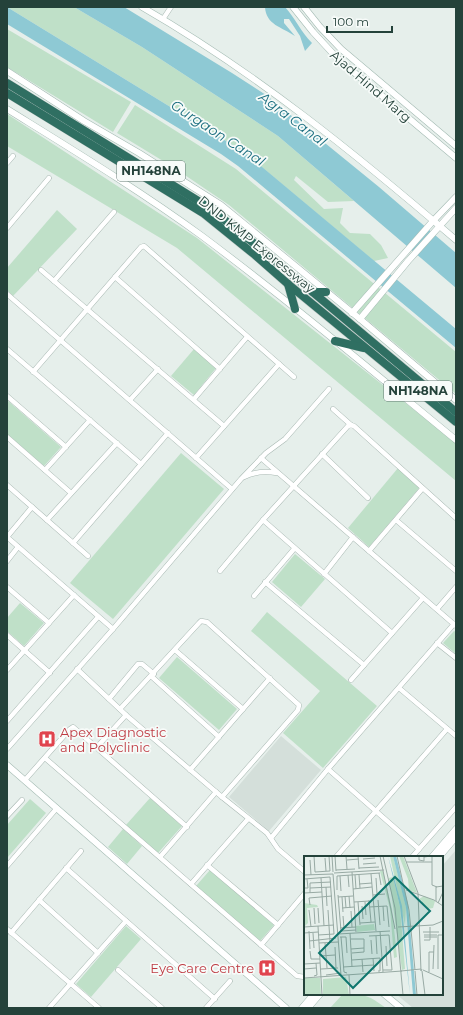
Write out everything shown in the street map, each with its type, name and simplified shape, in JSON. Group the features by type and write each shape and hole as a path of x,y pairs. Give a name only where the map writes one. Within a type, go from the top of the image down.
{"highway":[{"name":"DND KMP Expressway","path":"7,82 208,207 260,248 456,412"},
{"name":"DND KMP Expressway","path":"7,93 203,213 456,422"},
{"path":"288,284 295,309"},
{"path":"313,292 326,292"},
{"path":"336,341 367,348"}],"street":[{"path":"142,7 230,63 318,125 431,223 456,240"},
{"path":"163,19 171,7"},
{"name":"Ajad Hind Marg","path":"293,7 337,58 456,158"},
{"path":"304,7 320,27 341,49 456,146"},
{"path":"7,71 221,205 456,400"},
{"path":"7,109 136,190 202,236 336,341 456,440"},
{"path":"7,163 14,156"},
{"path":"7,228 49,178"},
{"path":"352,313 431,223 456,198"},
{"path":"360,319 410,259 456,208"},
{"path":"54,281 114,212"},
{"path":"33,372 141,247 145,247 294,377"},
{"path":"404,253 410,259"},
{"path":"41,270 224,426"},
{"path":"115,277 220,369"},
{"path":"7,294 232,489"},
{"path":"194,400 247,337"},
{"path":"7,349 142,464"},
{"path":"196,458 279,364"},
{"path":"130,400 158,369"},
{"path":"7,749 113,629 240,479 261,458 285,439 329,389"},
{"path":"7,396 66,447"},
{"path":"333,409 456,518"},
{"path":"45,470 90,420"},
{"path":"220,571 345,428 351,425"},
{"path":"73,543 168,433"},
{"path":"7,437 71,493"},
{"path":"47,520 117,443"},
{"path":"322,454 368,498"},
{"path":"261,458 455,625 437,642 270,838"},
{"path":"240,479 256,473 271,472 279,474"},
{"path":"7,485 88,556"},
{"path":"369,551 422,489"},
{"path":"32,507 7,537 113,629"},
{"path":"263,520 294,549 392,633"},
{"path":"396,520 456,571"},
{"path":"324,574 353,537"},
{"path":"7,561 18,547"},
{"path":"254,596 294,549"},
{"path":"266,582 364,665"},
{"path":"7,587 49,623"},
{"path":"437,610 456,587"},
{"path":"7,670 74,595"},
{"path":"351,680 423,598"},
{"path":"7,721 98,617"},
{"path":"120,709 153,675 199,623 204,621 207,622 299,704 299,708 222,798"},
{"path":"7,635 50,673"},
{"path":"437,642 456,658"},
{"path":"175,650 243,709"},
{"path":"109,699 138,664 142,664 219,737"},
{"path":"77,669 120,709 270,838 278,849 304,871"},
{"path":"190,770 270,678"},
{"path":"399,688 456,736"},
{"path":"97,747 126,714"},
{"path":"25,780 73,727 187,826"},
{"path":"337,856 447,729"},
{"path":"45,758 297,976 304,977"},
{"path":"7,765 282,1007"},
{"path":"328,769 419,849"},
{"path":"160,857 216,792"},
{"path":"7,816 22,800"},
{"path":"413,856 456,807"},
{"path":"7,866 57,808"},
{"path":"191,884 248,819"},
{"path":"433,856 456,829"},
{"path":"440,856 456,837"},
{"path":"81,851 39,900 9,931 99,1008"},
{"path":"208,865 278,925"},
{"path":"66,868 214,998"},
{"path":"261,945 304,894"},
{"path":"39,900 98,953"},
{"path":"49,1008 126,921"},
{"path":"118,970 162,1008"},
{"path":"206,1008 230,981"},
{"path":"302,1008 313,995"},
{"path":"308,1008 319,995"},
{"path":"385,995 401,1008"}],"shaded area":[{"path":"281,736 321,770 269,831 229,797"},
{"path":"456,850 456,1008 413,1008 397,995 443,995 443,865"}],"green space":[{"path":"7,7 74,7 142,47 278,136 354,201 328,202 296,176 294,180 324,209 343,208 340,223 350,233 370,234 381,245 388,258 374,261 244,152"},
{"path":"7,29 131,102 113,132 7,67"},
{"path":"135,105 236,169 456,352 456,394 229,205 173,167 117,133"},
{"path":"7,114 197,238 456,443 456,481 177,248 7,146"},
{"path":"57,210 77,229 13,296 7,290 7,268"},
{"path":"194,349 216,368 194,395 171,376"},
{"path":"7,400 61,447 44,466 7,434"},
{"path":"181,453 224,489 113,619 70,583"},
{"path":"398,468 420,487 369,547 348,528"},
{"path":"295,554 325,579 301,607 272,582"},
{"path":"20,603 44,623 24,646 7,631 7,618"},
{"path":"267,612 377,706 323,768 283,733 320,691 251,631"},
{"path":"454,631 456,632 456,654 443,643"},
{"path":"177,657 237,709 219,730 159,678"},
{"path":"150,798 182,826 158,853 126,825"},
{"path":"30,799 46,813 7,858 7,825"},
{"path":"123,829 142,846 127,864 108,847"},
{"path":"210,870 274,925 260,941 196,886"},
{"path":"126,926 141,939 91,997 76,984"},
{"path":"342,995 361,995 375,1000 386,1008 330,1008"}],"water":[{"path":"7,7 244,152 456,329 456,348 238,166 221,154 7,24"},
{"name":"Agra Canal","path":"74,7 124,7 266,95 379,187 456,253 456,288 278,136 142,47"},
{"path":"265,7 285,7 312,43 305,51 300,36 289,19 284,19 284,23 295,36 272,22 268,18"}],"place":[{"name":"Apex Diagnostic and Polyclinic","path":"47,739"},
{"name":"Eye Care Centre","path":"267,968"}],"water label":[{"name":"Gurgaon Canal","path":"218,133"}]}
